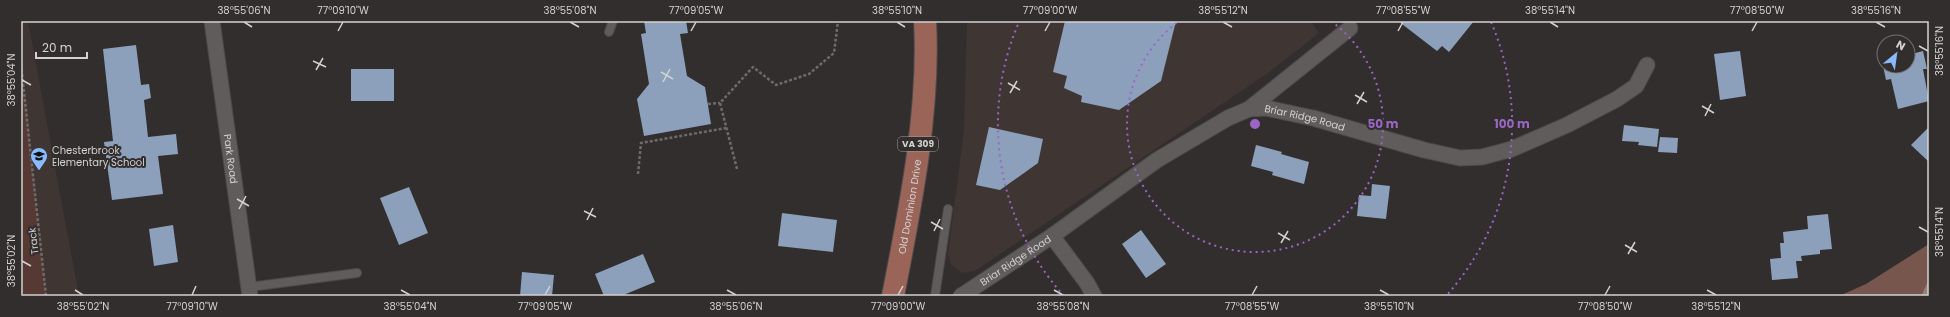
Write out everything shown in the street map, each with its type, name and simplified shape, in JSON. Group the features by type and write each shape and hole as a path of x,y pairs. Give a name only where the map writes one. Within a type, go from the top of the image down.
{"main road":[{"name":"Old Dominion Drive","path":"893,296 908,221 915,170 924,91 925,21"}],"street":[{"name":"Park Road","path":"212,21 249,291"},
{"path":"1249,109 1350,28"},
{"name":"Briar Ridge Road","path":"961,296 1052,236 1157,160 1228,118 1249,109 1266,108 1313,118 1424,150 1460,158 1482,157 1519,146 1568,125 1617,99 1636,86 1647,65"},
{"path":"1052,236 1087,283 1094,296"}],"lane":[{"path":"610,32 613,21"},
{"path":"935,296 948,209"},
{"path":"249,291 357,273"}],"path":[{"path":"708,104 720,103 753,67 776,85 809,74 834,53 838,21"},
{"name":"Track","path":"21,64 46,296"},
{"path":"720,103 737,169"},
{"path":"638,174 641,143 726,128"}],"shaded area":[{"name":"Chesterbrook Elementary School","path":"21,21 28,21 79,296 21,296"},
{"path":"967,21 1311,21 1319,33 1268,73 975,271 962,273 951,264 948,254 964,130"},
{"path":"21,63 46,296 21,296"},
{"path":"1929,244 1929,296 1839,296 1866,284"}],"building":[{"path":"644,21 686,21 688,33 680,34 687,76 705,87 711,124 644,136 637,99 649,84 641,34 646,33"},
{"path":"1065,21 1176,21 1161,81 1119,110 1081,102 1082,96 1064,88 1067,76 1053,72"},
{"path":"1398,21 1474,21 1449,52 1442,46 1437,51"},
{"path":"136,45 141,85 149,84 151,98 144,100 148,137 176,134 178,154 158,156 163,194 112,200 104,142 113,141 103,49"},
{"path":"1740,51 1746,96 1720,100 1714,54"},
{"path":"1923,51 1927,69 1923,69 1929,101 1898,109 1891,79 1886,80 1885,74 1916,74 1916,53"},
{"path":"351,69 394,69 394,101 351,101"},
{"path":"1624,125 1659,129 1657,147 1638,145 1639,142 1622,141"},
{"path":"989,127 1043,139 1038,163 1000,190 976,185"},
{"path":"1929,127 1929,162 1911,145"},
{"path":"1660,137 1678,138 1677,153 1658,152"},
{"path":"1256,145 1282,152 1281,154 1309,162 1304,184 1272,175 1273,172 1251,166"},
{"path":"1372,184 1390,186 1386,219 1357,216 1359,195 1371,196"},
{"path":"409,187 428,233 399,245 380,198"},
{"path":"782,213 837,220 833,252 778,246"},
{"path":"1828,214 1832,249 1820,250 1820,254 1801,256 1802,261 1796,261 1798,278 1772,280 1770,259 1781,258 1780,243 1784,243 1783,232 1808,229 1807,216"},
{"path":"173,225 178,262 154,266 149,229"},
{"path":"1141,230 1166,264 1146,278 1122,244"},
{"path":"643,254 655,282 621,296 604,296 595,274"},
{"path":"522,272 554,275 552,296 520,296"}],"waterway":[{"path":"1924,296 1929,285"}],"place":[{"name":"Chesterbrook Elementary School","path":"39,171"}]}
